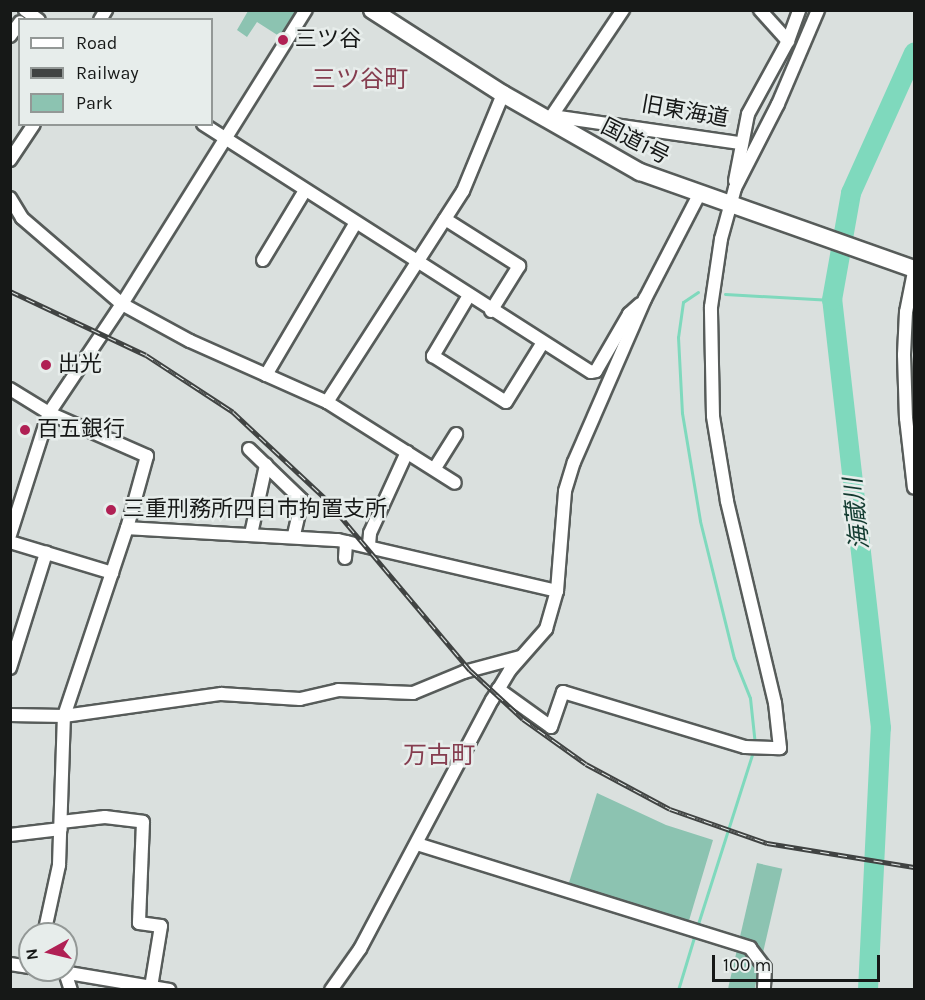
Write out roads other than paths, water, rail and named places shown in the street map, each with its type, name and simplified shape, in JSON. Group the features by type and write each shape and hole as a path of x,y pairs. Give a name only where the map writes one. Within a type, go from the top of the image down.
{"highway":[{"name":"国道1号","path":"372,10 503,93 551,118 640,172 699,195 910,268"}],"street":[{"path":"10,535 49,413 123,304 306,10"},
{"path":"551,118 623,10"},
{"path":"760,10 788,41"},
{"path":"498,689 551,727 563,692 745,747 780,748 775,703 727,501 713,416 711,307 735,207 740,143 748,114 788,41 799,10"},
{"path":"735,188 778,104 818,10"},
{"path":"327,402 463,190 503,93"},
{"name":"旧東海道","path":"551,118 740,143"},
{"path":"10,160 33,126"},
{"path":"206,126 468,297 591,372 596,371 629,314 645,299"},
{"path":"263,260 304,192"},
{"path":"331,990 360,949 498,689 520,657 546,629 557,591 565,491 574,462 645,299 699,195"},
{"path":"10,198 22,218 123,304 266,375 327,402 435,468 455,483"},
{"path":"445,219 519,266 491,311"},
{"path":"266,375 355,224"},
{"path":"910,268 904,367 915,488"},
{"path":"468,297 433,356 442,362 506,402 542,344"},
{"path":"904,367 915,390"},
{"path":"10,389 49,413 147,456 127,528 64,716 59,865 47,922"},
{"path":"435,468 456,434"},
{"path":"249,449 302,500 294,536"},
{"path":"369,545 370,533 407,452"},
{"path":"251,534 266,465"},
{"path":"127,528 294,536 369,545 557,591"},
{"path":"10,542 112,573"},
{"path":"345,558 346,543"},
{"path":"10,668 46,553"},
{"path":"10,715 64,716 221,694 300,699 338,690 413,693 464,672 520,657"},
{"path":"10,836 105,817 143,822 139,923 161,926 151,987"},
{"path":"417,844 750,948 765,968 764,990"},
{"path":"78,974 169,990"}],"waterway":[{"name":"海蔵川","path":"868,990 881,728 832,300 851,193 914,53"},
{"path":"698,292 683,302 678,337 682,413 700,521 734,658 750,698 755,745"},
{"path":"725,294 832,300"},
{"path":"697,927 753,751"},
{"path":"678,990 695,934"}],"railway":[{"path":"10,291 146,355 233,412 325,498 470,670 523,719 586,764 670,809 767,843 914,867"}],"place":[{"name":"三ツ谷","path":"283,40"},
{"name":"出光","path":"46,365"},
{"name":"百五銀行","path":"25,430"},
{"name":"三重刑務所四日市拘置支所","path":"111,510"}],"district":[{"name":"三ツ谷町","path":"360,80"},
{"name":"万古町","path":"439,756"}]}
